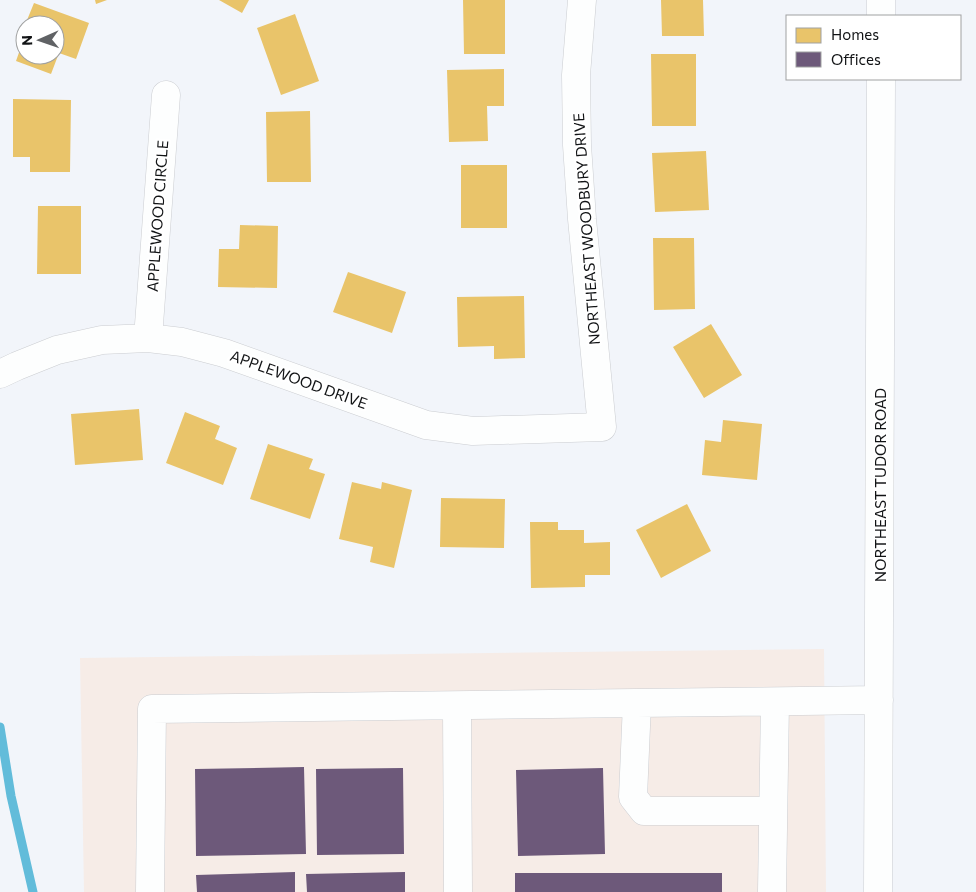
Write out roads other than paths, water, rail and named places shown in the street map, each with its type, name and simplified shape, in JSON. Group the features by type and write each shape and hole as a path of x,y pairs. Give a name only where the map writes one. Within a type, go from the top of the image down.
{"street":[{"name":"NORTHEAST WOODBURY DRIVE","path":"582,0 576,75 577,145 582,219 602,427"},
{"path":"881,0 881,15"},
{"name":"NORTHEAST TUDOR ROAD","path":"878,892 881,80"},
{"name":"APPLEWOOD CIRCLE","path":"148,338 166,95"},
{"name":"APPLEWOOD DRIVE","path":"0,374 57,350 102,340 148,338 182,342 224,352 426,425 473,431 602,427"},
{"path":"150,892 152,709 879,700"},
{"path":"772,892 775,702"},
{"path":"637,703 633,797 644,811 774,811"},
{"path":"457,706 458,892"}],"waterway":[{"path":"0,727 11,796 33,892"}]}
